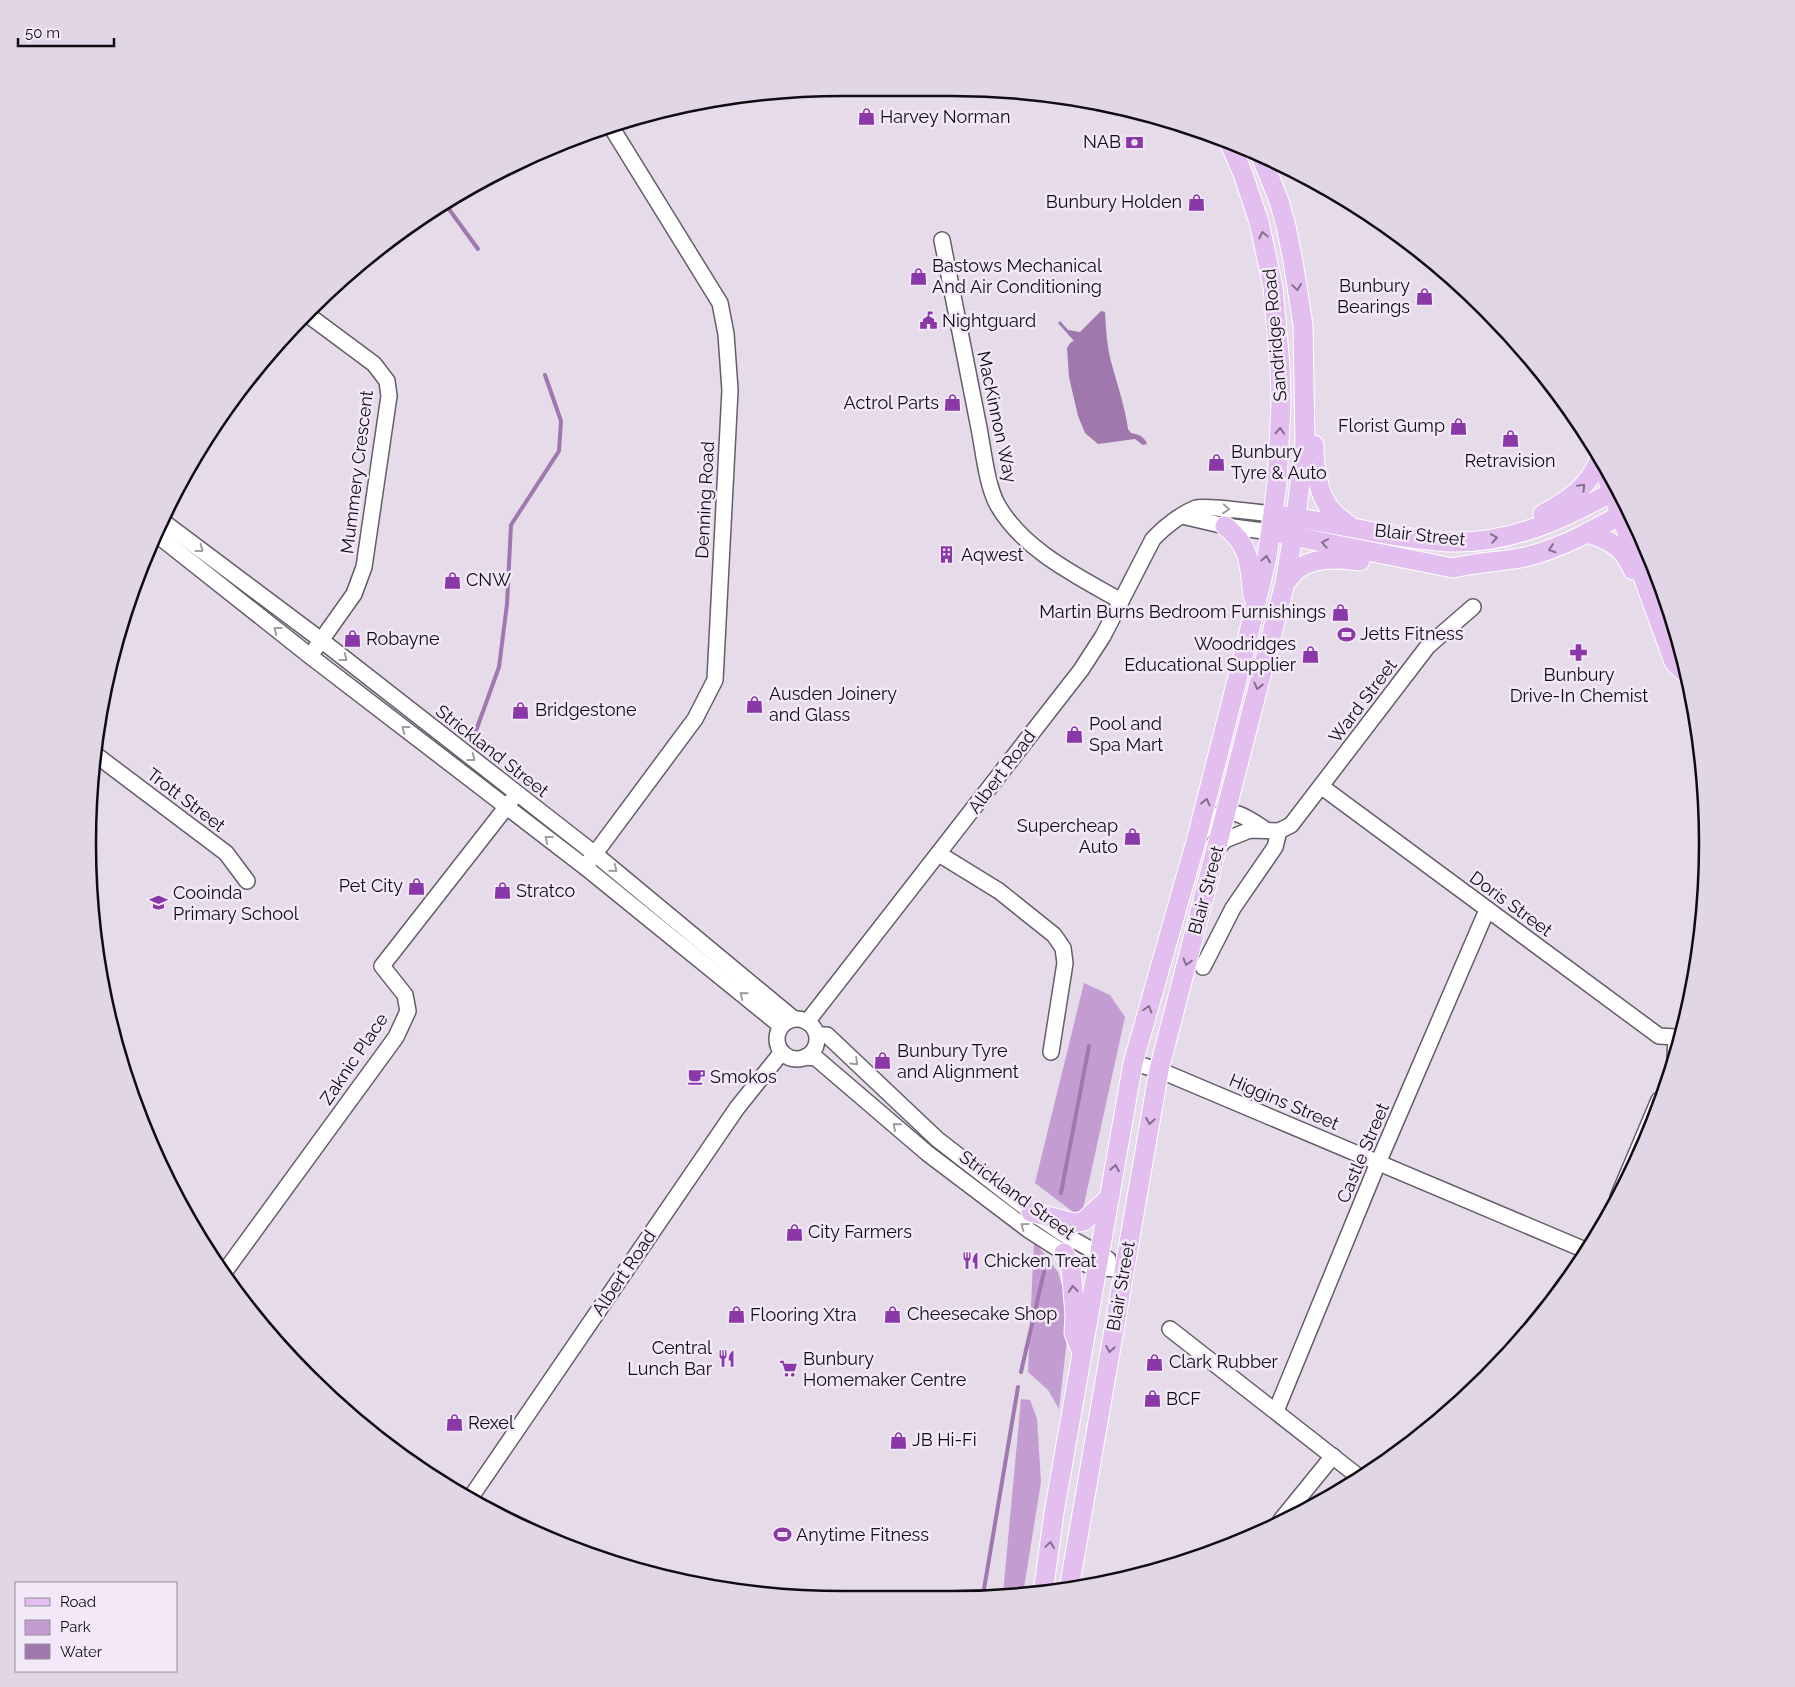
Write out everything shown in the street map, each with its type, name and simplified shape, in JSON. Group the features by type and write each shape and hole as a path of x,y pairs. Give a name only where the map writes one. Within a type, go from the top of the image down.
{"main road":[{"name":"Sandridge Road","path":"1233,152 1254,205 1269,261 1273,287 1280,366 1281,404 1272,523"},
{"name":"Sandridge Road","path":"1265,165 1279,201 1286,226 1303,325 1305,441 1293,537"},
{"path":"1303,325 1314,396 1314,468 1322,492 1333,512 1351,527"},
{"path":"1532,529 1543,514 1564,503 1580,491 1591,478 1596,466"},
{"name":"Blair Street","path":"1044,1584 1054,1513 1133,1063 1196,841 1267,557 1272,523 1296,517 1395,536 1449,542 1487,539 1508,536 1532,529 1573,513 1611,493"},
{"name":"Blair Street","path":"1070,1580 1159,1070 1285,582 1293,537 1453,568 1473,563 1500,562 1558,547 1622,513"},
{"name":"Albert Road","path":"1272,523 1293,537"},
{"path":"1225,526 1239,538 1248,555 1254,610"},
{"path":"1630,530 1647,586 1676,664"},
{"path":"1587,533 1605,539 1622,551 1634,571 1647,586"},
{"path":"1285,582 1298,569 1323,560 1337,558 1453,568"},
{"path":"1031,1212 1074,1223 1084,1221 1110,1197"},
{"path":"1064,1253 1071,1268 1074,1332 1082,1354"}],"street":[{"name":"Denning Road","path":"585,868 695,719 715,680 730,390 726,334 720,302 615,133"},
{"name":"MacKinnon Way","path":"942,240 983,453 997,503 1030,543 1062,567 1121,601"},
{"name":"Mummery Crescent","path":"310,656 354,594 364,567 389,396 386,381 374,364 312,318"},
{"name":"Albert Road","path":"794,1022 939,854 1081,670 1103,636 1153,539 1168,524 1198,507 1272,523"},
{"name":"Albert Road","path":"1182,516 1225,526 1272,523"},
{"name":"Strickland Street","path":"168,524 321,640 595,854 794,1022"},
{"name":"Strickland Street","path":"162,538 310,656 585,868 794,1022"},
{"name":"Ward Street","path":"1203,967 1233,908 1275,847 1279,829 1322,787 1428,646 1473,607"},
{"name":"Trott Street","path":"102,759 226,853 247,881"},
{"name":"Doris Street","path":"1322,787 1659,1036 1673,1036"},
{"name":"Zaknic Place","path":"228,1267 396,1037 408,1011 405,995 382,966 516,793"},
{"path":"1196,841 1216,816 1226,812 1279,829"},
{"path":"1216,850 1224,840 1250,830 1279,829"},
{"path":"939,854 999,891 1054,935 1061,944 1065,963 1051,1052"},
{"name":"Castle Street","path":"1276,1411 1378,1163 1488,910"},
{"path":"794,1022 815,1030 817,1035 813,1051 800,1059 790,1058 782,1052 776,1039 794,1022"},
{"name":"Strickland Street","path":"817,1035 827,1036 937,1139 1031,1212 1099,1260 1123,1269"},
{"name":"Albert Road","path":"473,1493 738,1108 782,1052"},
{"name":"Strickland Street","path":"805,1057 816,1058 927,1153 1030,1231 1076,1261 1099,1260"},
{"name":"Higgins Street","path":"1133,1063 1159,1070 1580,1248"},
{"path":"1170,1329 1354,1473"},
{"path":"1287,1511 1333,1456"}],"green space":[{"path":"1084,983 1110,995 1125,1017 1081,1218 1035,1183"},
{"path":"1034,1241 1058,1272 1070,1312 1059,1409 1048,1390 1028,1372"},
{"path":"1021,1399 1030,1400 1037,1419 1041,1482 1024,1587 1003,1589"}],"water":[{"path":"1101,311 1105,312 1109,352 1128,429 1131,433 1143,438 1147,444 1143,445 1135,439 1098,444 1085,433 1078,416 1069,377 1067,348 1074,341 1058,323 1060,321 1068,330 1080,332"}],"waterway":[{"path":"449,209 478,249"},
{"path":"473,739 499,667 507,604 511,525 559,451 561,421 545,375"},
{"path":"1061,1193 1089,1046"},
{"path":"1021,1372 1044,1272"},
{"path":"984,1590 1018,1387"}],"place":[{"name":"Harvey Norman","path":"866,117"},
{"name":"NAB","path":"1135,142"},
{"name":"Bunbury Holden","path":"1196,202"},
{"name":"Bastows Mechanical And Air Conditioning","path":"918,276"},
{"name":"Bunbury Bearings","path":"1424,296"},
{"name":"Nightguard","path":"928,321"},
{"name":"Actrol Parts","path":"953,403"},
{"name":"Florist Gump","path":"1459,426"},
{"name":"Retravision","path":"1510,438"},
{"name":"Bunbury Tyre & Auto","path":"1217,462"},
{"name":"Aqwest","path":"947,555"},
{"name":"CNW","path":"452,580"},
{"name":"Martin Burns Bedroom Furnishings","path":"1340,612"},
{"name":"Jetts Fitness","path":"1346,634"},
{"name":"Robayne","path":"352,639"},
{"name":"Bunbury Drive-In Chemist","path":"1579,652"},
{"name":"Woodridges Educational Supplier","path":"1310,654"},
{"name":"Ausden Joinery and Glass","path":"755,704"},
{"name":"Bridgestone","path":"521,710"},
{"name":"Pool and Spa Mart","path":"1075,734"},
{"name":"Supercheap Auto","path":"1132,836"},
{"name":"Pet City","path":"417,886"},
{"name":"Stratco","path":"502,891"},
{"name":"Cooinda Primary School","path":"159,903"},
{"name":"Bunbury Tyre and Alignment","path":"883,1061"},
{"name":"Smokos","path":"696,1077"},
{"name":"City Farmers","path":"794,1232"},
{"name":"Chicken Treat","path":"970,1261"},
{"name":"Cheesecake Shop","path":"893,1314"},
{"name":"Flooring Xtra","path":"736,1315"},
{"name":"Central Lunch Bar","path":"726,1358"},
{"name":"Clark Rubber","path":"1155,1362"},
{"name":"Bunbury Homemaker Centre","path":"789,1369"},
{"name":"BCF","path":"1152,1399"},
{"name":"Rexel","path":"454,1423"},
{"name":"JB Hi-Fi","path":"898,1440"},
{"name":"Anytime Fitness","path":"782,1535"}]}
